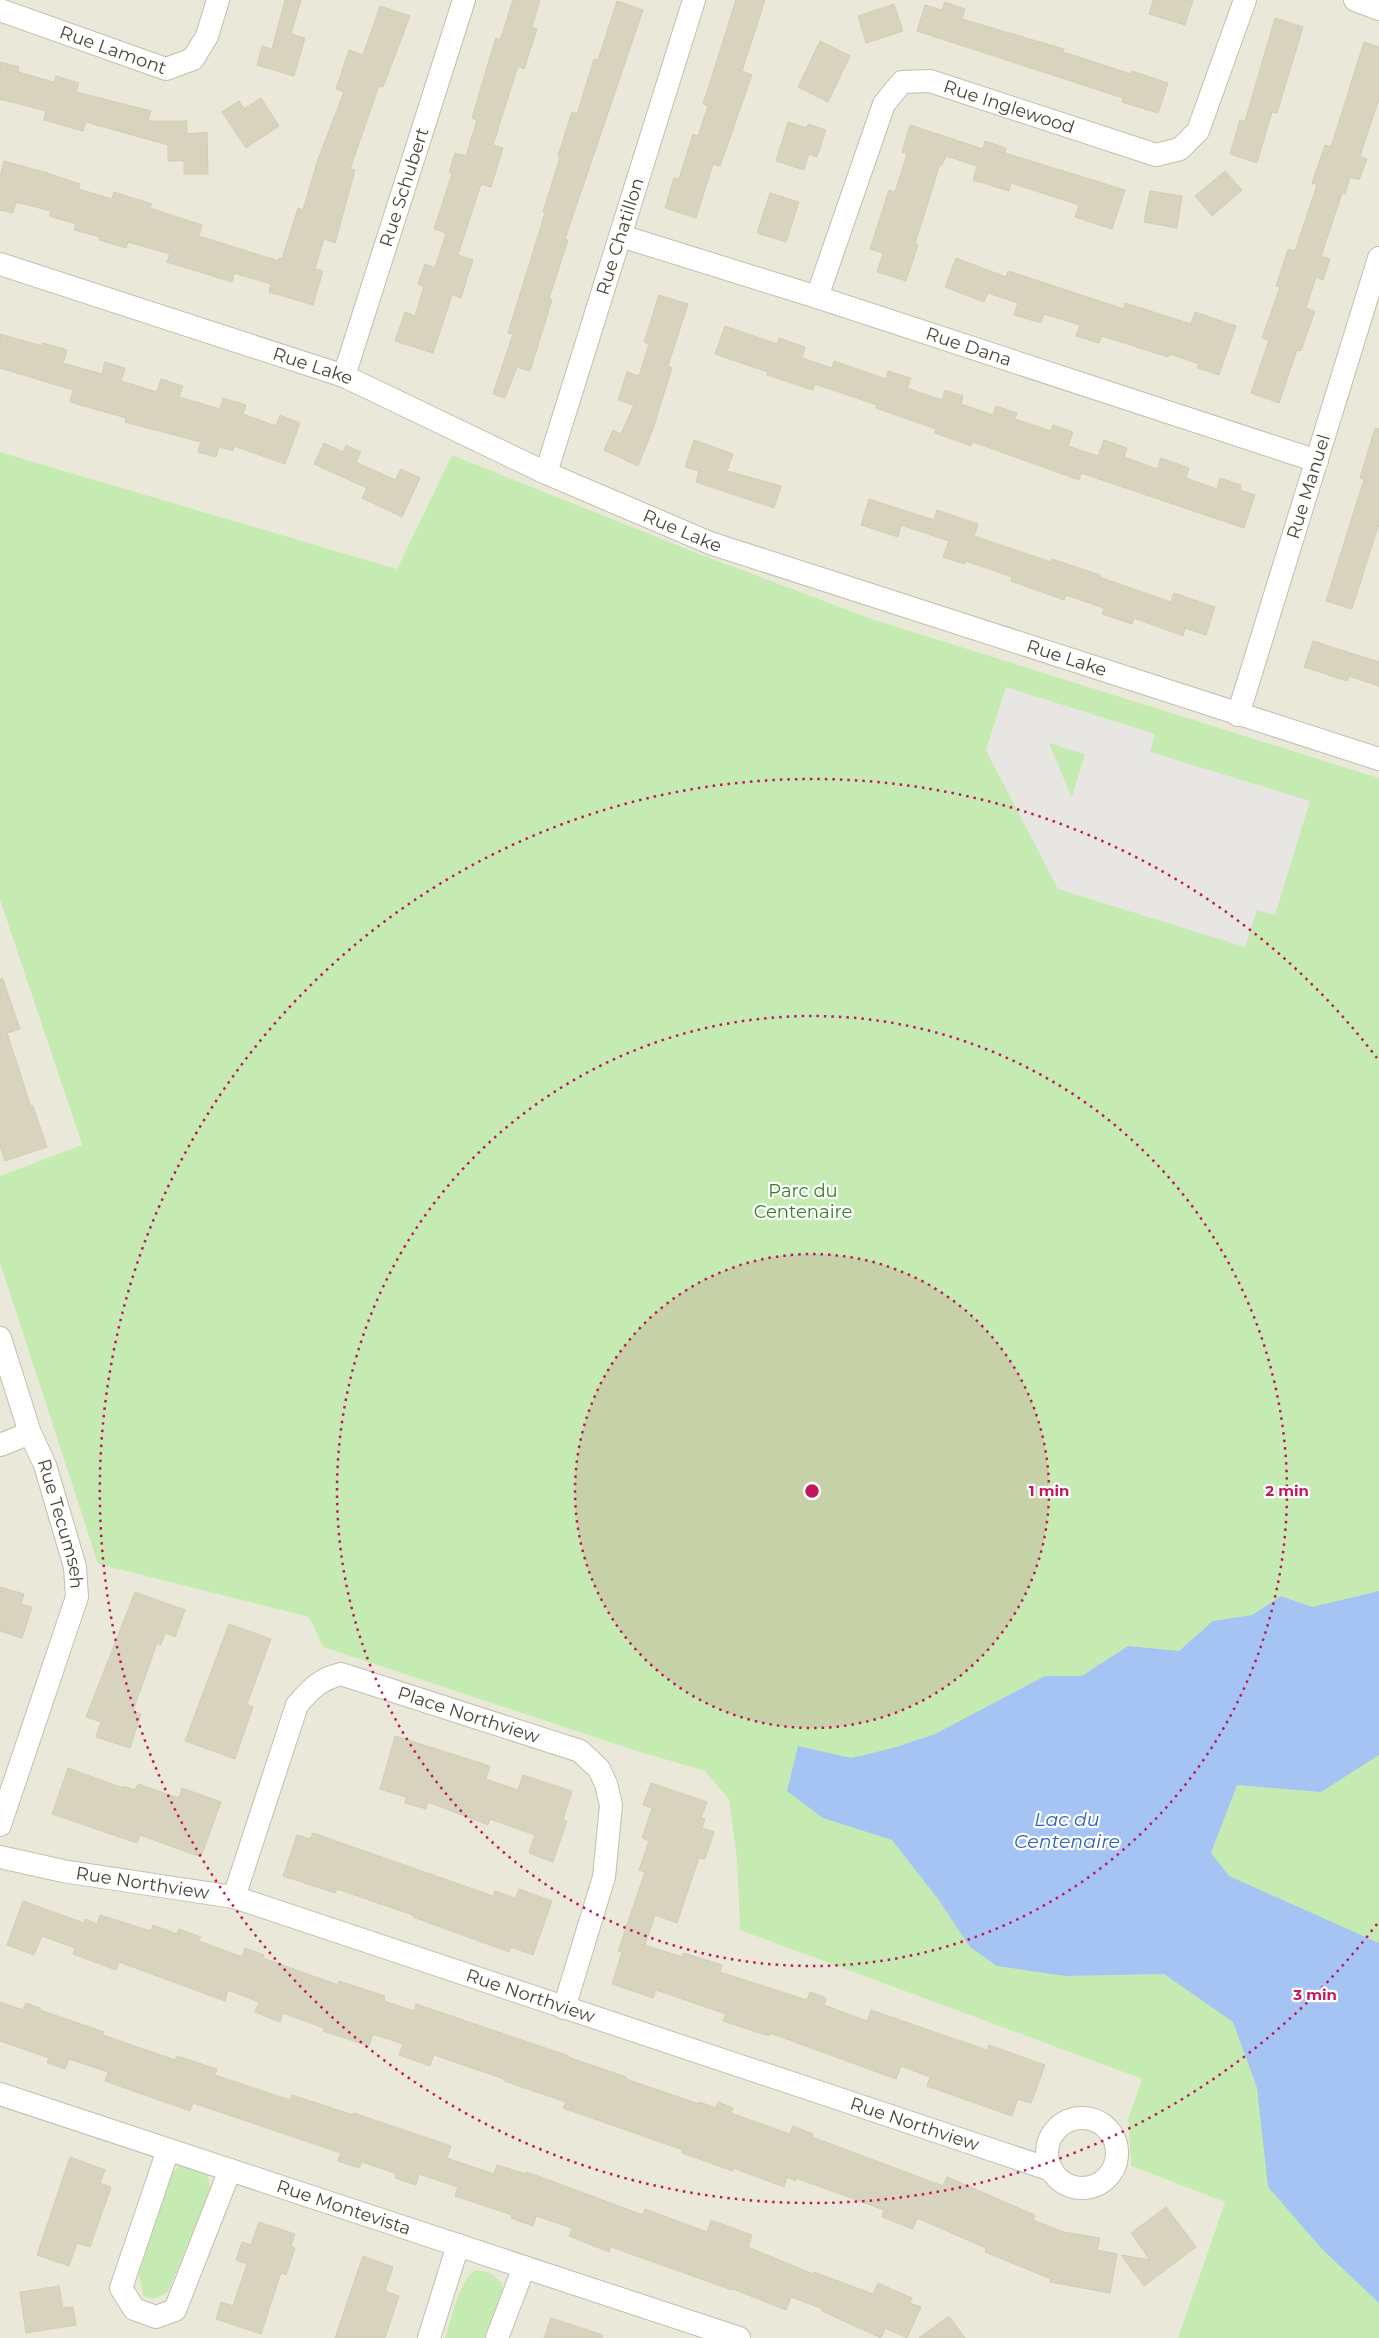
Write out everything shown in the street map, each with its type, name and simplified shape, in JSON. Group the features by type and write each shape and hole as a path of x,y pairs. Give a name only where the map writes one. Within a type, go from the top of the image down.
{"street":[{"name":"Rue Lamont","path":"0,10 166,69 193,59 207,36 218,0"},
{"name":"Rue Schubert","path":"344,376 464,0"},
{"name":"Rue Chatillon","path":"546,473 694,0"},
{"name":"Rue Inglewood","path":"817,298 884,104 902,82 930,81 1156,155 1180,149 1198,130 1245,0"},
{"path":"1355,0 1379,8"},
{"name":"Rue Dana","path":"621,236 1316,461"},
{"name":"Rue Manuel","path":"1238,715 1379,258"},
{"name":"Rue Lake","path":"0,264 344,376 546,473 710,542 1238,715 1379,759"},
{"name":"Rue Tecumseh","path":"0,1338 30,1433 45,1465 75,1567 77,1597 0,1825"},
{"path":"0,1444 30,1433"},
{"name":"Place Northview","path":"234,1897 297,1705 313,1686 326,1678 341,1674 580,1751 599,1769 606,1784 611,1805 604,1877 564,2008"},
{"name":"Rue Northview","path":"0,1857 63,1871 234,1897 1052,2170"},
{"name":"Rue Montevista","path":"0,2094 739,2338"},
{"path":"168,2150 121,2288 134,2309 156,2317 175,2310 230,2170"},
{"path":"429,2338 458,2245"},
{"path":"497,2338 524,2267"}],"shaded area":[{"path":"0,0 1379,0 1379,778 872,619 697,553 452,455 397,569 0,452"},
{"path":"1006,687 1155,734 1150,752 1310,801 1275,915 1257,910 1245,947 1058,889 986,750","holes":["1049,743 1085,754 1072,797"]},
{"path":"0,900 82,1146 0,1176"},
{"path":"0,1263 98,1564 309,1617 323,1647 636,1751 705,1771 729,1800 737,1861 740,1930 1142,2079 1128,2119 1131,2166 1225,2202 1178,2338 0,2338"}],"green space":[{"name":"Parc du Centenaire","path":"0,452 397,569 452,455 697,553 872,619 1379,778 1379,2338 1178,2338 1225,2202 1131,2166 1128,2119 1142,2079 740,1930 737,1861 729,1800 705,1771 636,1751 323,1647 309,1617 98,1564 0,1263 0,1176 82,1145 0,900"},
{"path":"184,2165 203,2172 208,2178 210,2189 169,2290 160,2297 150,2298 143,2295 139,2273 172,2174 179,2166"},
{"path":"477,2270 490,2273 502,2283 502,2294 485,2338 445,2338 461,2290 471,2274"}],"water":[{"name":"Lac du Centenaire","path":"1379,1591 1379,1755 1321,1792 1237,1785 1211,1853 1229,1876 1379,1943 1379,2303 1322,2249 1268,2187 1257,2088 1233,2022 1164,1974 1065,1976 997,1966 970,1947 938,1899 892,1840 823,1818 787,1791 798,1746 851,1758 893,1748 935,1734 1045,1676 1082,1676 1128,1646 1179,1651 1213,1621 1252,1615 1281,1596 1312,1607"}],"building":[{"path":"285,0 301,0 291,34 305,38 294,76 257,65 262,46 272,49"},
{"path":"513,0 540,0 532,27 537,29 524,69 518,66 493,145 503,148 491,187 481,184 458,255 473,260 461,298 452,295 433,353 395,341 405,312 415,316 424,286 418,284 425,264 435,268 446,233 434,229 452,174 449,173 455,153 466,156 477,120 472,118 490,57 496,38 500,40"},
{"path":"736,0 765,0 742,71 752,75 720,166 713,164 696,218 665,208 674,178 679,179 693,134 698,136 708,106 703,104"},
{"path":"1153,0 1193,0 1185,25 1149,14"},
{"path":"617,1 643,10 565,239 568,240 549,299 552,300 530,371 517,367 505,398 493,394 513,334 508,333 545,213 543,212 572,112 577,114 594,59 598,60"},
{"path":"945,2 965,9 962,19 1064,49 1063,52 1131,74 1132,71 1168,83 1158,113 1122,102 1123,98 917,31 925,5 942,10"},
{"path":"894,4 903,31 866,43 858,16"},
{"path":"380,6 410,16 383,87 379,86 350,169 355,170 335,243 324,239 315,269 323,271 313,305 269,292 271,284 234,273 232,282 167,262 170,254 128,242 126,248 99,240 100,237 74,230 76,224 49,216 51,211 16,202 13,213 0,210 0,177 4,161 80,184 79,189 112,199 114,192 152,204 150,208 202,225 199,236 279,261 279,258 282,259 298,208 303,210 318,159 344,92 336,89 349,50 363,55"},
{"path":"1275,18 1303,27 1277,113 1272,112 1257,163 1230,154 1240,120 1245,121"},
{"path":"820,41 850,56 828,102 798,87"},
{"path":"1364,42 1379,47 1379,99 1360,156 1367,159 1359,180 1350,177 1345,194 1342,193 1321,256 1330,259 1323,280 1316,277 1306,308 1315,311 1301,351 1297,350 1279,403 1251,393 1269,340 1262,338 1280,287 1276,286 1288,249 1295,251 1317,185 1312,183 1325,145 1331,147"},
{"path":"0,62 19,67 18,72 54,82 56,76 79,83 76,92 151,111 148,121 187,121 187,134 207,132 208,174 184,174 184,161 168,161 168,145 86,122 83,131 44,120 46,111 0,99"},
{"path":"261,98 279,126 246,148 222,112 239,101 244,109"},
{"path":"788,122 807,128 808,124 826,130 817,157 809,154 804,170 776,161"},
{"path":"910,125 983,149 985,141 1006,148 1005,153 1125,190 1112,229 1075,217 1079,205 1011,183 1009,191 973,180 977,166 946,156 942,165 940,164 915,244 918,245 906,281 877,272 883,253 870,249 889,190 895,192 907,154 902,152"},
{"path":"1225,171 1242,190 1212,216 1195,196"},
{"path":"1150,191 1182,196 1177,228 1144,222"},
{"path":"770,193 799,202 786,242 757,233"},
{"path":"956,258 1006,277 1008,271 1124,309 1125,303 1191,324 1195,312 1236,326 1219,375 1197,368 1199,364 1170,354 1168,357 1102,336 1099,343 1076,336 1080,325 1044,314 1041,323 1014,315 1018,303 988,293 984,302 945,287"},
{"path":"659,295 688,304 668,366 672,368 653,429 638,466 604,450 613,430 621,434 634,405 618,400 627,372 639,376 649,344 644,342"},
{"path":"725,326 777,344 779,338 805,347 802,358 832,368 834,361 886,379 888,371 911,378 907,388 942,400 945,390 963,396 961,404 993,415 996,406 1017,413 1015,419 1051,431 1053,425 1073,432 1068,446 1098,456 1104,440 1127,448 1124,457 1157,469 1161,458 1189,468 1186,478 1217,489 1220,478 1241,485 1240,490 1255,495 1244,528 1081,473 1079,480 973,442 971,446 935,433 936,429 876,408 877,405 815,384 813,390 767,375 768,372 715,354"},
{"path":"0,334 42,346 43,343 67,350 63,363 102,374 105,362 125,368 121,381 157,392 161,379 183,386 179,397 220,409 223,398 246,405 243,414 276,426 280,415 300,423 285,464 234,446 233,451 219,447 216,457 198,452 201,442 125,422 126,418 70,402 73,390 0,368"},
{"path":"1375,428 1379,429 1379,524 1352,609 1326,601 1364,479 1360,478"},
{"path":"694,440 733,454 727,471 781,486 774,508 696,482 699,471 685,467"},
{"path":"324,443 343,452 346,445 361,452 356,462 395,480 401,469 420,478 402,517 362,498 367,488 314,464"},
{"path":"869,499 934,520 937,510 978,524 974,536 1051,562 1052,559 1100,575 1099,577 1171,602 1174,593 1215,607 1206,635 1185,628 1183,636 1134,618 1132,624 1102,614 1104,608 1066,595 1064,600 1011,581 1012,577 966,561 965,564 943,557 949,541 901,525 898,537 861,525"},
{"path":"1313,641 1379,662 1379,686 1349,676 1347,681 1304,667"},
{"path":"0,979 3,979 20,1029 7,1033 31,1107 33,1106 47,1147 5,1161 0,1146"},
{"path":"0,1587 24,1594 21,1604 32,1607 22,1638 0,1631"},
{"path":"135,1592 185,1610 175,1637 165,1633 161,1645 157,1643 133,1711 141,1714 130,1748 96,1737 101,1722 86,1717"},
{"path":"229,1624 271,1639 247,1704 253,1707 235,1759 185,1741"},
{"path":"395,1736 490,1766 486,1779 518,1790 523,1775 572,1791 563,1819 567,1821 553,1862 529,1853 535,1835 490,1819 488,1825 428,1802 426,1809 405,1803 406,1797 380,1789"},
{"path":"68,1768 123,1788 124,1786 135,1790 138,1784 179,1798 182,1788 221,1802 201,1857 140,1835 137,1843 52,1814"},
{"path":"651,1783 707,1802 701,1818 705,1819 702,1828 714,1832 705,1859 699,1858 677,1923 655,1915 645,1945 682,1957 684,1953 722,1965 720,1972 807,2000 810,1992 826,1998 824,2005 867,2021 871,2010 987,2050 989,2045 1045,2065 1031,2103 1018,2099 1012,2116 927,2086 930,2077 901,2066 896,2079 770,2033 769,2036 723,2021 726,2014 656,1990 653,1998 612,1984 622,1952 618,1951 645,1872 639,1870 649,1841 642,1838 652,1808 643,1805"},
{"path":"313,1833 493,1896 495,1891 515,1898 519,1889 552,1901 533,1955 511,1947 509,1952 413,1917 413,1915 337,1889 335,1893 283,1876 297,1835 310,1839"},
{"path":"23,1901 84,1923 85,1919 97,1924 100,1915 151,1931 153,1925 177,1934 179,1929 201,1937 199,1941 242,1957 245,1948 264,1955 263,1958 338,1985 339,1981 385,1996 384,2001 414,2011 416,2004 569,2056 626,2077 626,2079 699,2104 700,2102 716,2108 718,2102 733,2108 731,2113 790,2134 793,2126 813,2134 812,2137 943,2186 947,2177 1035,2215 1033,2220 1064,2232 1100,2238 1097,2250 1117,2254 1110,2293 1050,2282 1051,2279 985,2252 986,2248 917,2218 913,2229 882,2217 884,2210 796,2178 796,2181 787,2177 784,2187 733,2168 733,2171 682,2153 683,2150 563,2108 566,2102 434,2055 430,2066 399,2055 403,2044 373,2034 369,2046 323,2031 324,2028 283,2013 280,2022 255,2012 259,2002 228,1990 225,2001 119,1962 116,1970 73,1954 75,1948 42,1936 34,1955 7,1945"},
{"path":"0,2002 23,2010 26,2003 40,2008 40,2010 104,2032 103,2035 175,2060 177,2056 217,2069 215,2075 290,2100 292,2095 353,2115 354,2113 451,2146 447,2158 494,2174 497,2165 526,2174 527,2172 643,2215 645,2209 707,2232 711,2220 752,2235 748,2247 813,2274 814,2272 873,2294 878,2283 912,2298 910,2303 921,2307 907,2338 885,2328 881,2338 822,2311 823,2309 791,2297 786,2310 733,2289 611,2247 609,2252 569,2236 572,2228 536,2216 533,2226 511,2218 512,2215 455,2196 458,2187 419,2174 416,2185 395,2178 397,2174 362,2162 359,2168 338,2161 341,2153 193,2103 190,2111 105,2081 108,2072 69,2059 65,2069 47,2063 49,2058 0,2041"},
{"path":"70,2157 105,2170 100,2183 111,2187 90,2247 77,2243 69,2266 37,2255"},
{"path":"1166,2207 1196,2247 1144,2286 1121,2255 1150,2260 1131,2233"},
{"path":"259,2222 295,2234 291,2246 295,2248 286,2275 281,2273 261,2334 216,2319 221,2302 233,2306 247,2264 236,2260 242,2242 251,2245"},
{"path":"363,2256 393,2267 385,2291 399,2296 385,2338 335,2338"},
{"path":"59,2286 63,2308 73,2307 76,2325 26,2333 20,2292"},
{"path":"949,2316 965,2338 919,2338"},
{"path":"551,2318 603,2335 602,2338 544,2338"}]}
